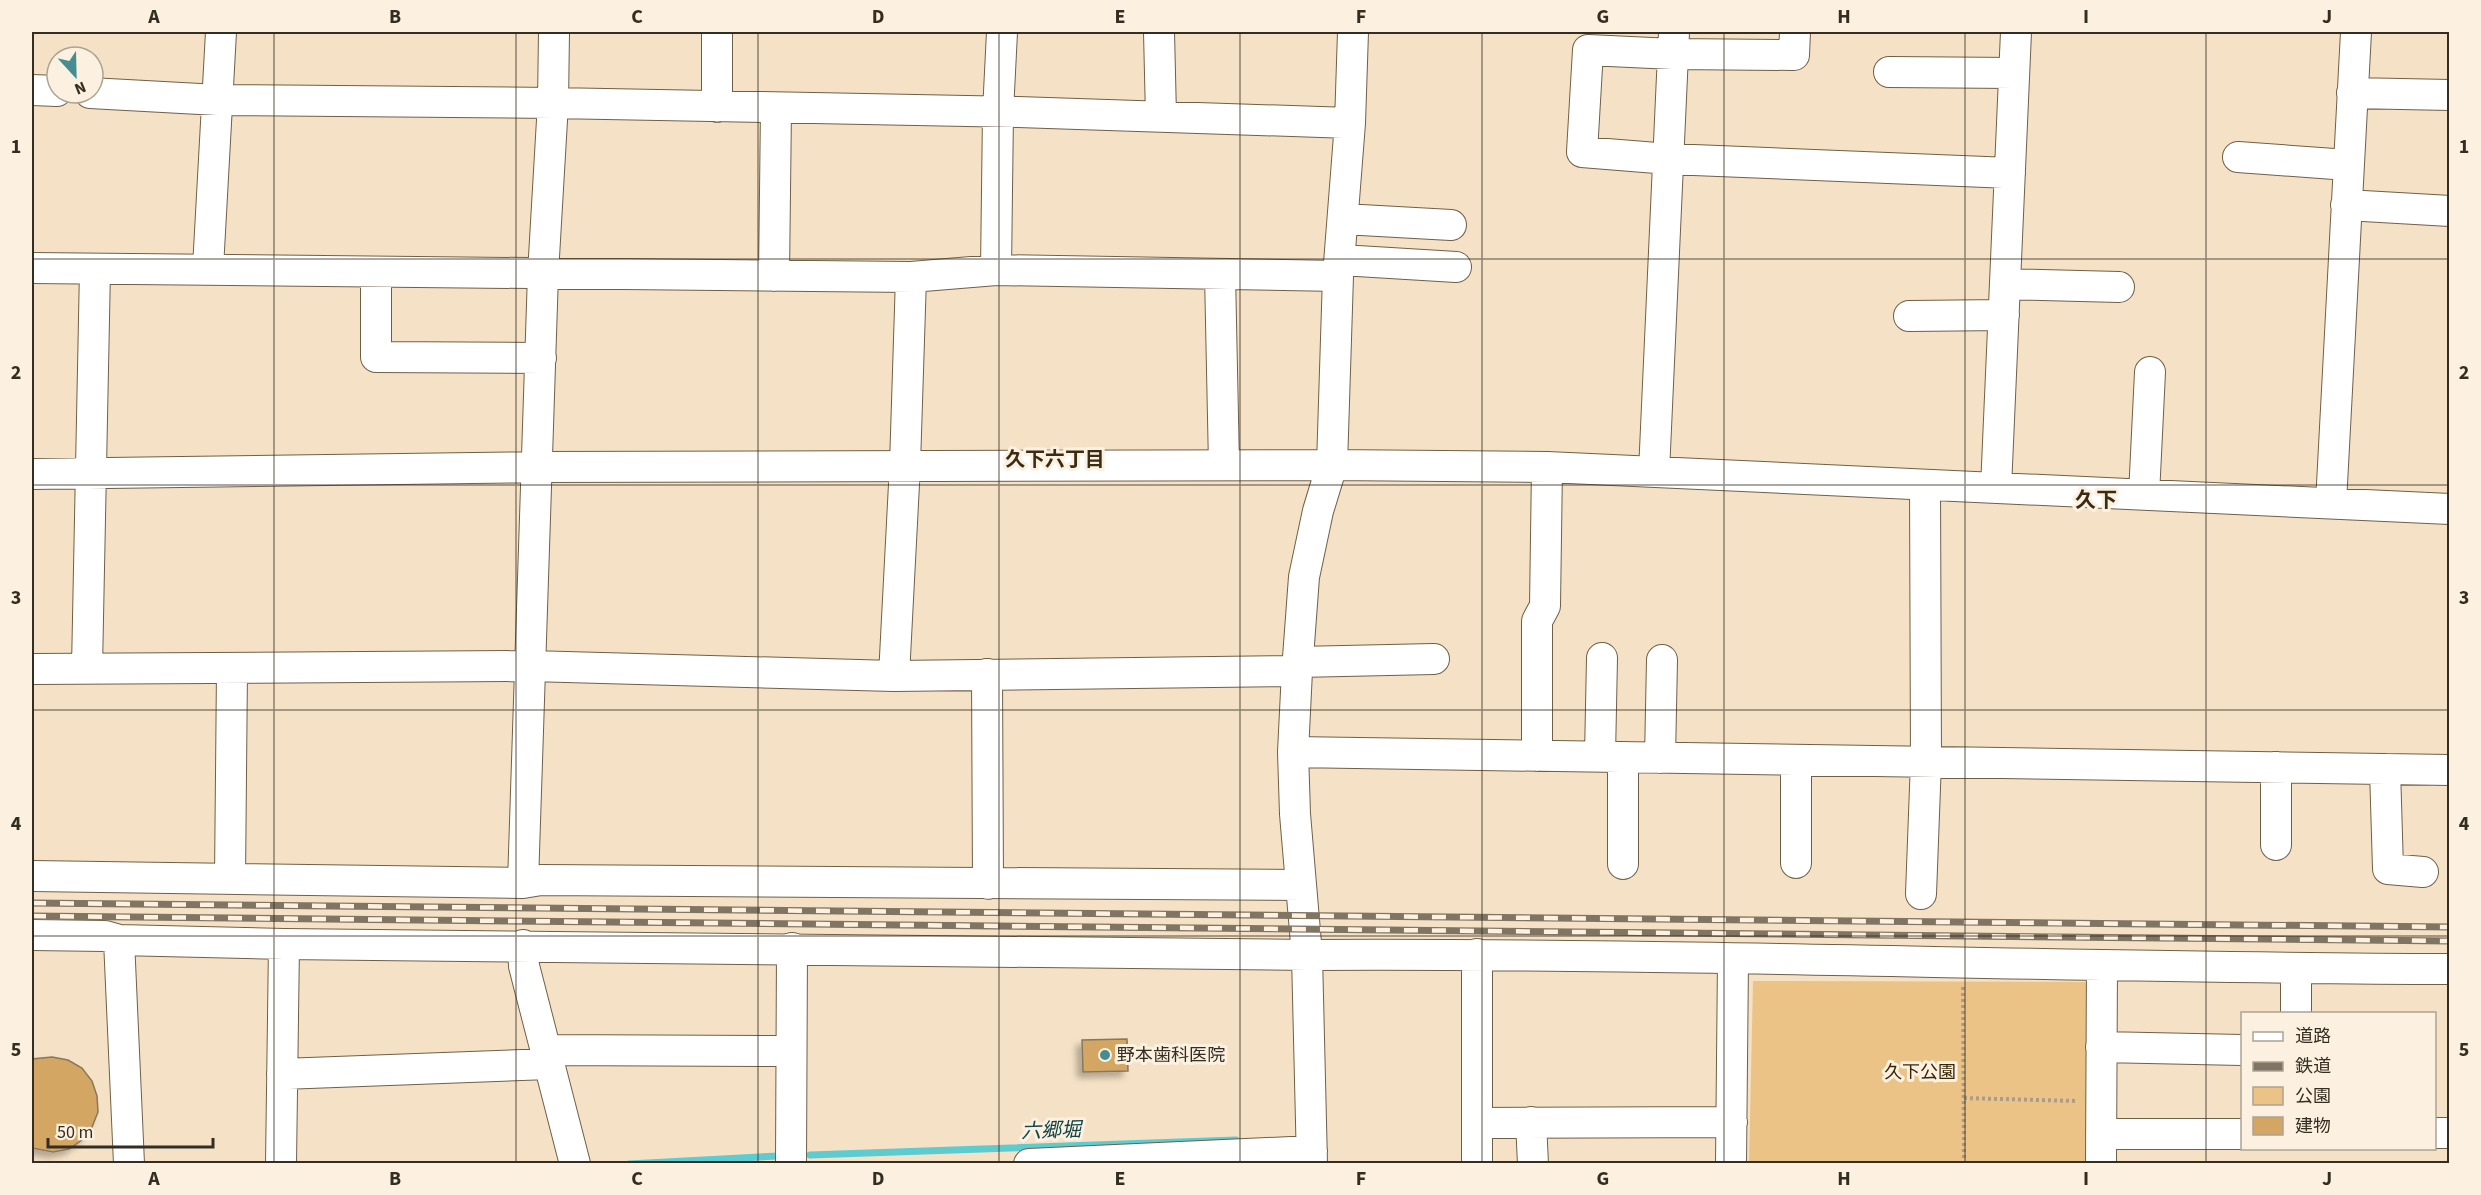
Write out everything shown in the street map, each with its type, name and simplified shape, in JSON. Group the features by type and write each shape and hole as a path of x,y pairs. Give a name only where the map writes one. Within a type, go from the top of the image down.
{"street":[{"path":"208,268 220,32"},
{"path":"523,883 543,274 554,32"},
{"path":"717,32 717,106"},
{"path":"996,270 998,112 1002,32"},
{"path":"1159,32 1161,116"},
{"path":"1029,1164 1312,1157 1307,955 1295,814 1293,752 1304,577 1317,511 1332,465 1353,32"},
{"path":"1795,32 1794,55 1674,43 1588,50 1582,152 1668,159 2010,173"},
{"path":"1996,488 2016,32"},
{"path":"2331,503 2356,32"},
{"path":"1654,472 1674,43"},
{"path":"1888,72 2014,73"},
{"path":"2352,93 2450,94"},
{"path":"105,94 218,100 717,106 1161,116 1350,123"},
{"path":"774,276 776,108"},
{"path":"2238,157 2349,165"},
{"path":"2346,205 2450,211"},
{"path":"1343,219 1451,225"},
{"path":"32,268 208,268 376,272 910,277 996,270 1220,274 1340,268 1456,267"},
{"path":"87,668 95,269"},
{"path":"376,272 376,357 541,357"},
{"path":"1220,274 1224,465"},
{"path":"894,675 905,465 910,277"},
{"path":"2005,284 2119,287"},
{"path":"1909,316 2004,315"},
{"path":"2144,495 2150,372"},
{"path":"32,474 905,465 1547,467 2450,509"},
{"path":"1537,756 1537,621 1545,606 1547,467"},
{"path":"1921,894 1926,761 1925,485"},
{"path":"1602,658 1623,864"},
{"path":"32,669 530,666 894,675 1297,667 1434,659"},
{"path":"1660,758 1662,660"},
{"path":"230,879 232,669"},
{"path":"987,674 988,884"},
{"path":"1293,752 2450,770"},
{"path":"1796,760 1796,863"},
{"path":"2276,767 2276,845"},
{"path":"2385,769 2388,869 2424,872"},
{"path":"32,876 523,883 541,880 1301,885"},
{"path":"32,935 105,936 119,940 284,944 1307,955 1477,954 2450,969"},
{"path":"119,940 129,1164"},
{"path":"281,1164 284,944"},
{"path":"523,945 524,966 575,1164"},
{"path":"790,1164 792,948"},
{"path":"1477,954 1478,1164"},
{"path":"1731,1164 1732,959"},
{"path":"2101,1164 2102,965"},
{"path":"2296,968 2296,1012"},
{"path":"2101,1047 2241,1050"},
{"path":"282,1074 547,1057 791,1051"},
{"path":"1531,1122 1533,1164"},
{"path":"1478,1123 1732,1122"},
{"path":"2101,1134 2241,1134"}],"path":[{"path":"1964,982 1964,1164"},
{"path":"1964,1098 2073,1101"}],"green space":[{"name":"久下公園","path":"1753,981 2085,982 2091,992 2089,1163 1749,1164"}],"building":[{"name":"野本歯科医院","path":"1127,1039 1128,1071 1083,1072 1082,1040"},
{"path":"52,1057 68,1060 82,1068 92,1081 97,1096 98,1112 92,1127 82,1140 69,1149 53,1152 32,1148 32,1059"}],"waterway":[{"name":"六郷堀","path":"810,1155 1236,1140"},
{"name":"六郷堀","path":"629,1164 778,1156"}],"railway":[{"path":"32,903 2450,927"},
{"path":"32,916 2450,941"}],"place":[{"name":"野本歯科医院","path":"1105,1055"}],"district":[{"name":"久下六丁目","path":"1055,459"},
{"name":"久下","path":"2096,500"}]}
